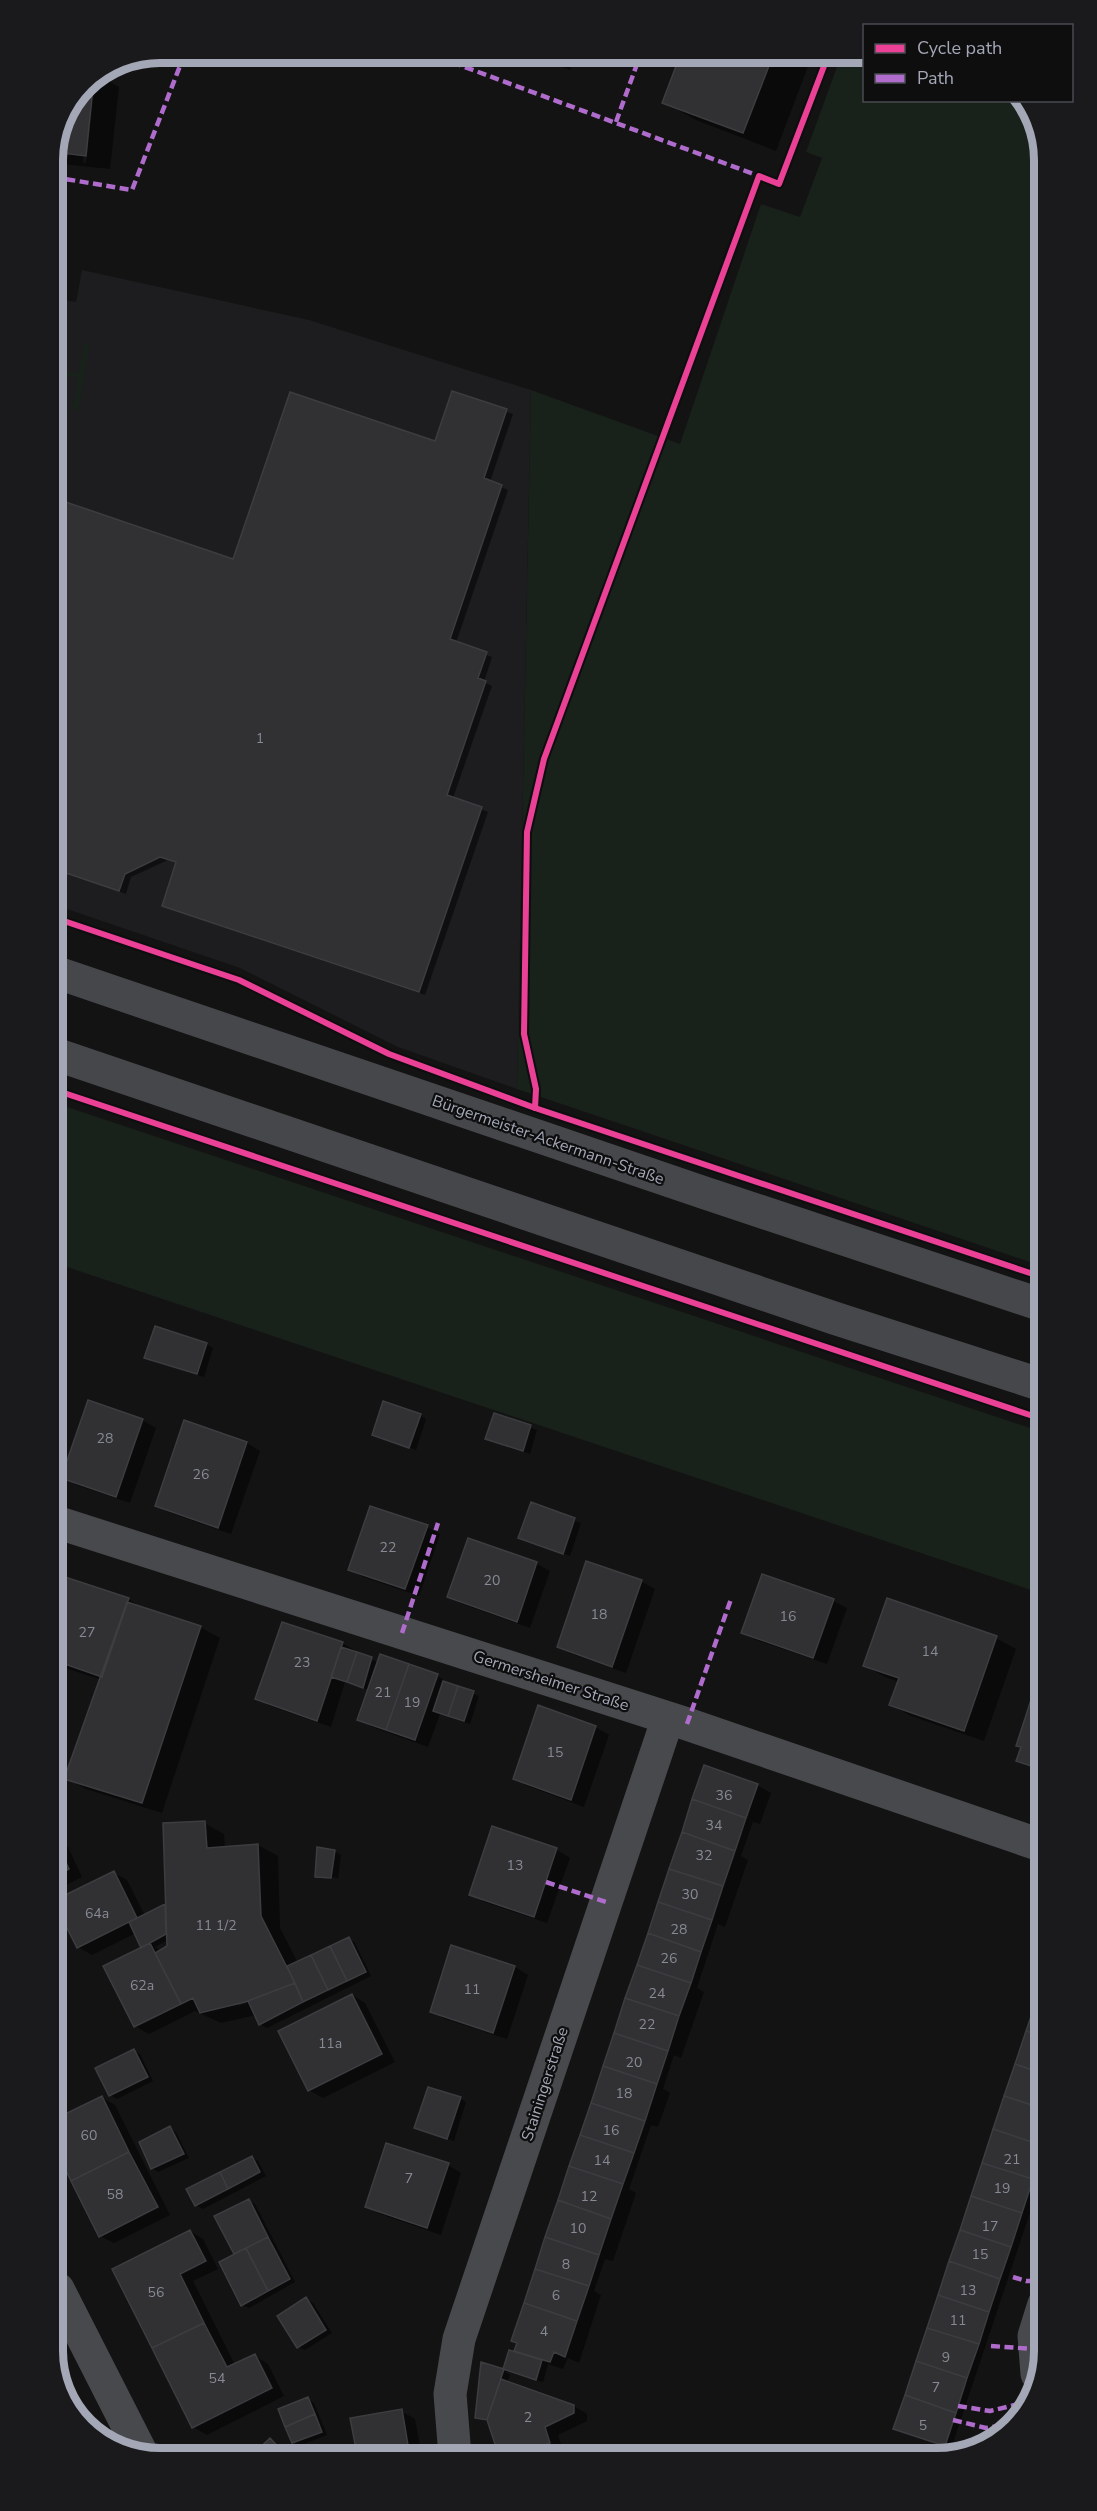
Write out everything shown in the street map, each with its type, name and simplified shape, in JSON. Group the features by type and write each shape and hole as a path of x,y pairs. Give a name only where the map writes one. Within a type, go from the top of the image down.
{"main road":[{"name":"Bürgermeister-Ackermann-Straße","path":"63,975 1034,1302"},
{"path":"63,1057 834,1318 1034,1382"}],"street":[{"name":"Germersheimer Straße","path":"63,1524 668,1718 1034,1843"},
{"name":"Stainingerstraße","path":"454,2448 450,2394 459,2339 668,1718"},
{"path":"63,2299 137,2445"}],"shaded area":[{"path":"838,63 863,63 863,102 1015,102 1024,117 1032,141 1034,160 1034,1263 517,1089 531,390 680,444 761,204 800,217 822,158 806,152"},
{"path":"82,270 309,320 531,390 517,1089 398,1047 240,968 63,908 63,300 76,302"},
{"path":"84,343 90,344 79,411 72,409 77,377 63,376 63,371 78,373"},
{"path":"63,1106 1034,1429 1034,1591 63,1266"}],"building":[{"path":"677,63 770,63 743,133 662,103"},
{"path":"93,90 86,156 63,153 70,123 79,106"},
{"path":"452,391 507,409 484,478 502,485 450,639 487,652 478,678 486,681 447,795 482,807 419,992 162,906 176,862 160,857 125,874 119,891 63,872 63,501 233,559 290,392 435,441"},
{"path":"155,1326 207,1343 197,1374 144,1358"},
{"path":"88,1400 143,1419 116,1497 63,1479 63,1472"},
{"path":"383,1401 421,1414 409,1448 372,1435"},
{"path":"494,1413 531,1425 523,1451 485,1439"},
{"path":"184,1420 247,1442 218,1528 155,1506"},
{"path":"531,1502 575,1518 563,1554 518,1538"},
{"path":"370,1506 428,1525 405,1589 348,1570"},
{"path":"468,1538 537,1562 517,1622 447,1597"},
{"path":"586,1561 642,1580 612,1667 557,1647"},
{"path":"762,1574 834,1599 813,1658 741,1633"},
{"path":"63,1576 129,1598 102,1677 63,1663"},
{"path":"887,1598 997,1636 964,1731 889,1705 899,1678 863,1666"},
{"path":"127,1602 201,1626 142,1803 64,1779"},
{"path":"282,1622 343,1642 317,1721 255,1699"},
{"path":"341,1647 357,1652 347,1682 331,1677"},
{"path":"357,1652 372,1657 363,1688 347,1682"},
{"path":"380,1654 409,1664 386,1730 357,1720"},
{"path":"409,1664 438,1674 415,1740 386,1730"},
{"path":"443,1681 458,1686 448,1716 433,1711"},
{"path":"458,1686 474,1691 464,1721 448,1716"},
{"path":"1034,1691 1034,1767 1016,1761 1021,1747 1016,1746"},
{"path":"538,1705 596,1726 571,1800 513,1779"},
{"path":"704,1765 758,1784 746,1818 692,1799"},
{"path":"692,1799 746,1818 735,1851 682,1832"},
{"path":"205,1821 207,1848 258,1844 261,1916 295,1983 245,2002 200,2013 193,1998 181,2004 155,1953 167,1946 163,1823"},
{"path":"492,1826 557,1848 534,1917 469,1895"},
{"path":"682,1832 735,1851 723,1886 669,1869"},
{"path":"317,1847 335,1850 331,1878 315,1877"},
{"path":"63,1856 69,1869 63,1872"},
{"path":"669,1869 723,1886 712,1920 658,1902"},
{"path":"114,1871 137,1918 77,1948 63,1920 63,1896"},
{"path":"658,1902 712,1920 701,1952 648,1933"},
{"path":"165,1904 166,1934 141,1948 129,1922"},
{"path":"648,1933 701,1952 691,1983 637,1965"},
{"path":"349,1937 366,1972 347,1981 330,1946"},
{"path":"150,1943 181,2004 134,2027 103,1966"},
{"path":"451,1945 515,1966 493,2033 430,2012"},
{"path":"330,1946 347,1981 328,1990 311,1955"},
{"path":"311,1955 328,1990 303,2002 287,1966"},
{"path":"637,1965 691,1983 679,2016 625,1998"},
{"path":"295,1983 303,2002 259,2025 248,2001"},
{"path":"352,1994 382,2054 308,2091 278,2031"},
{"path":"625,1998 679,2016 668,2051 614,2033"},
{"path":"1034,2008 1034,2034 1026,2031"},
{"path":"1026,2031 1034,2034 1034,2071 1015,2064"},
{"path":"614,2033 668,2051 657,2084 603,2066"},
{"path":"134,2049 148,2077 109,2096 95,2068"},
{"path":"1015,2064 1034,2071 1034,2106 1004,2096"},
{"path":"603,2066 657,2084 645,2121 591,2103"},
{"path":"428,2087 461,2097 447,2139 414,2128"},
{"path":"102,2096 129,2152 71,2181 63,2164 63,2115"},
{"path":"1004,2096 1034,2106 1034,2143 993,2129"},
{"path":"591,2103 645,2121 634,2153 580,2135"},
{"path":"170,2126 184,2154 151,2169 139,2142"},
{"path":"993,2129 1034,2143 1033,2179 982,2163"},
{"path":"580,2135 634,2153 623,2184 569,2166"},
{"path":"386,2143 449,2163 427,2228 365,2207"},
{"path":"129,2152 158,2207 99,2237 71,2181"},
{"path":"252,2156 260,2172 228,2189 220,2172"},
{"path":"982,2163 1033,2179 1022,2213 971,2196"},
{"path":"569,2166 623,2184 611,2219 558,2200"},
{"path":"220,2172 228,2189 195,2206 186,2189"},
{"path":"971,2196 1022,2213 1011,2247 960,2230"},
{"path":"249,2199 268,2237 234,2254 214,2216"},
{"path":"558,2200 611,2219 599,2255 545,2237"},
{"path":"190,2230 206,2261 180,2274 204,2323 152,2348 112,2269"},
{"path":"960,2230 1011,2247 1000,2279 949,2261"},
{"path":"268,2237 290,2279 268,2291 246,2248"},
{"path":"545,2237 599,2255 589,2286 535,2269"},
{"path":"246,2248 268,2291 241,2306 219,2262"},
{"path":"949,2261 1000,2279 989,2312 938,2295"},
{"path":"535,2269 589,2286 577,2321 524,2303"},
{"path":"938,2295 989,2312 979,2344 927,2328"},
{"path":"306,2297 326,2330 297,2348 277,2316"},
{"path":"524,2303 577,2321 565,2357 554,2352 550,2362 514,2351 517,2343 511,2341"},
{"path":"204,2323 227,2367 255,2354 272,2388 192,2428 152,2348"},
{"path":"927,2328 979,2344 967,2378 916,2361"},
{"path":"509,2350 542,2360 536,2380 503,2369"},
{"path":"916,2361 967,2378 956,2413 905,2395"},
{"path":"481,2362 504,2369 487,2420 475,2418"},
{"path":"501,2379 574,2405 574,2413 545,2427 550,2443 534,2448 496,2448 487,2420"},
{"path":"905,2395 956,2413 945,2446 893,2429"},
{"path":"308,2397 315,2414 285,2427 278,2409"},
{"path":"402,2409 408,2448 356,2448 350,2418"},
{"path":"315,2414 322,2432 292,2443 285,2427"},
{"path":"270,2438 279,2448 260,2448"}],"marked path":[{"path":"63,179 132,190 181,63"},
{"path":"454,63 759,176"},
{"path":"616,122 637,63"},
{"path":"402,1633 438,1523"},
{"path":"687,1724 731,1599"},
{"path":"546,1882 606,1902"},
{"path":"1013,2277 1034,2281"},
{"path":"991,2346 1034,2349"},
{"path":"958,2406 990,2411 1018,2404"},
{"path":"953,2420 986,2428 998,2426"}],"cycle path":[{"path":"535,1108 536,1089 524,1034 527,832 544,759 759,176 779,184 825,63"},
{"path":"63,921 239,980 389,1054 535,1108 1034,1274"},
{"path":"63,1093 1034,1416"}]}
